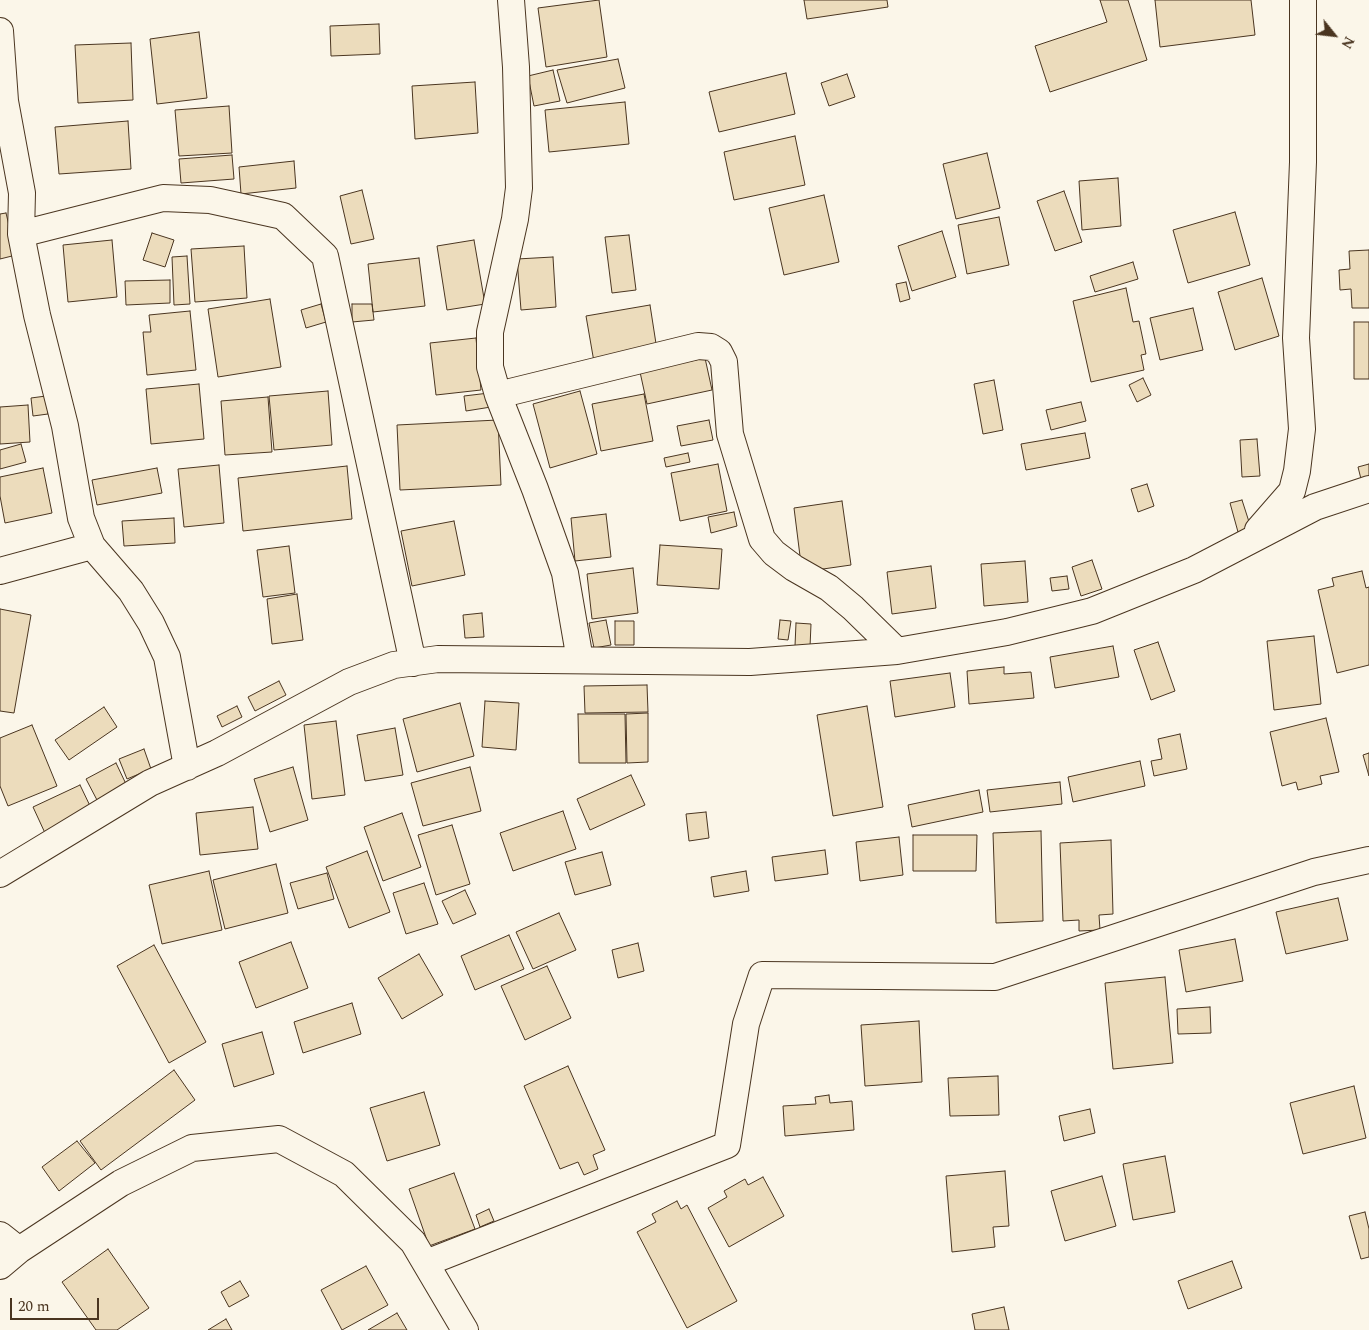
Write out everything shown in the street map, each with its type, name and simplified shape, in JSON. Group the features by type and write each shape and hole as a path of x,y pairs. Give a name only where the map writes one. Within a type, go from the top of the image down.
{"street":[{"path":"511,0 516,67 519,188 515,218 490,332 490,367 498,395 535,489 565,573 580,660"},
{"path":"1248,542 1292,491 1298,471 1302,429 1296,338 1303,162 1303,0"},
{"path":"0,31 5,101 22,193 21,234 37,314 65,426 81,518 92,546 131,591 151,623 167,657 187,767"},
{"path":"21,234 163,198 210,200 283,216 325,256 413,663"},
{"path":"498,395 698,346 711,347 719,352 724,362 730,434 762,539 774,553 794,568 829,588 853,608 897,651"},
{"path":"0,874 150,783 217,753 349,682 394,665 438,659 750,662 897,651 1007,632 1092,611 1194,570 1315,507 1369,489"},
{"path":"0,571 92,546"},
{"path":"426,1263 727,1145 746,1024 762,975 995,977 1314,872 1369,860"},
{"path":"6,1250 121,1183 192,1148 279,1139 344,1174 413,1242 465,1330"}],"building":[{"path":"599,0 607,57 546,67 538,8"},
{"path":"804,0 887,0 888,7 807,19"},
{"path":"1100,0 1128,0 1147,60 1050,92 1035,46 1107,22"},
{"path":"1155,0 1251,0 1255,35 1160,47"},
{"path":"379,24 380,54 331,56 330,26"},
{"path":"199,32 207,98 157,104 150,39"},
{"path":"131,43 133,100 78,103 75,45"},
{"path":"618,59 625,88 567,103 557,70"},
{"path":"553,70 560,101 534,106 528,76"},
{"path":"786,73 795,114 719,132 709,92"},
{"path":"847,74 855,97 829,106 821,83"},
{"path":"475,82 478,133 415,139 412,86"},
{"path":"625,102 629,144 549,152 545,110"},
{"path":"229,106 232,153 179,156 175,110"},
{"path":"128,121 131,169 59,174 55,127"},
{"path":"795,136 805,185 734,200 724,152"},
{"path":"987,153 1000,208 956,219 943,164"},
{"path":"232,155 234,179 181,183 179,159"},
{"path":"294,161 296,188 241,194 239,167"},
{"path":"1118,178 1121,226 1082,230 1079,181"},
{"path":"362,190 374,239 351,244 340,196"},
{"path":"1064,191 1082,242 1055,251 1037,201"},
{"path":"824,195 839,262 784,275 769,208"},
{"path":"1235,212 1250,265 1188,283 1173,230"},
{"path":"6,213 16,255 0,259 0,214"},
{"path":"999,217 1009,265 967,274 958,225"},
{"path":"942,231 956,277 912,291 898,246"},
{"path":"152,233 174,240 165,267 143,260"},
{"path":"629,235 636,290 612,293 605,237"},
{"path":"112,240 117,297 68,302 63,245"},
{"path":"474,240 485,304 447,310 437,246"},
{"path":"244,246 247,298 195,302 191,249"},
{"path":"1369,250 1369,308 1352,308 1351,289 1340,290 1339,270 1350,269 1349,251"},
{"path":"187,256 190,304 174,305 172,257"},
{"path":"553,257 556,307 521,310 517,259"},
{"path":"419,258 425,306 373,312 368,264"},
{"path":"1133,262 1138,279 1095,292 1090,276"},
{"path":"1262,278 1279,336 1235,350 1218,292"},
{"path":"170,280 170,303 126,305 125,281"},
{"path":"906,282 910,299 900,302 896,284"},
{"path":"1126,288 1133,322 1139,321 1146,354 1141,355 1144,370 1091,382 1073,301"},
{"path":"270,299 281,367 218,377 208,309"},
{"path":"321,304 326,322 306,328 301,310"},
{"path":"352,304 372,304 374,320 352,322"},
{"path":"650,305 657,350 594,362 586,316"},
{"path":"1193,308 1203,350 1160,360 1150,318"},
{"path":"190,311 196,370 147,375 143,332 151,332 149,315"},
{"path":"1354,322 1369,322 1369,379 1354,379"},
{"path":"476,338 481,390 436,395 430,343"},
{"path":"705,358 712,390 647,404 640,372"},
{"path":"1143,378 1151,395 1137,402 1129,385"},
{"path":"994,380 1003,430 983,434 974,384"},
{"path":"199,384 204,439 151,444 146,389"},
{"path":"328,391 332,445 274,450 269,396"},
{"path":"580,391 597,454 550,468 533,404"},
{"path":"489,393 491,407 466,411 464,396"},
{"path":"644,394 653,441 601,451 592,404"},
{"path":"46,396 48,414 33,416 31,398"},
{"path":"268,397 272,452 225,455 221,401"},
{"path":"1081,402 1086,421 1051,430 1046,410"},
{"path":"28,405 30,442 0,444 0,407"},
{"path":"498,420 501,485 400,490 397,425"},
{"path":"709,420 713,440 681,446 677,426"},
{"path":"1085,433 1090,458 1026,470 1021,444"},
{"path":"1257,439 1260,476 1242,477 1240,440"},
{"path":"21,444 26,462 0,469 0,450"},
{"path":"688,453 690,462 666,467 664,458"},
{"path":"718,464 727,511 680,521 671,473"},
{"path":"1369,464 1369,482 1362,483 1358,467"},
{"path":"219,465 224,523 184,527 178,469"},
{"path":"347,466 352,519 243,531 238,478"},
{"path":"43,468 52,513 5,523 0,496 0,477"},
{"path":"157,468 162,493 97,505 92,480"},
{"path":"1147,484 1154,506 1138,512 1131,489"},
{"path":"1242,500 1251,528 1238,532 1230,503"},
{"path":"842,501 851,565 802,572 794,508"},
{"path":"734,512 737,526 711,533 708,517"},
{"path":"606,514 611,557 575,561 571,518"},
{"path":"174,518 175,543 124,546 122,521"},
{"path":"454,521 465,575 412,586 401,531"},
{"path":"660,545 722,549 719,589 657,585"},
{"path":"289,546 295,593 263,597 257,550"},
{"path":"1092,560 1102,589 1081,596 1072,567"},
{"path":"1025,561 1028,602 984,606 981,564"},
{"path":"931,566 936,608 892,614 887,572"},
{"path":"633,568 638,613 592,619 587,574"},
{"path":"1362,571 1366,588 1369,587 1369,665 1337,673 1318,590 1334,586 1332,578"},
{"path":"1067,576 1069,589 1052,591 1050,578"},
{"path":"297,594 303,640 272,644 267,599"},
{"path":"0,609 31,615 14,713 0,711"},
{"path":"482,613 484,637 465,638 463,615"},
{"path":"606,620 611,645 594,648 589,623"},
{"path":"780,620 791,621 788,640 778,639"},
{"path":"615,621 634,621 634,645 615,645"},
{"path":"796,623 811,624 810,647 795,646"},
{"path":"1314,636 1321,704 1274,710 1267,641"},
{"path":"1158,642 1175,691 1151,700 1134,650"},
{"path":"1113,646 1119,677 1055,688 1050,657"},
{"path":"1004,667 1004,674 1031,672 1034,698 969,704 967,671"},
{"path":"950,673 955,707 895,717 890,681"},
{"path":"279,681 286,695 255,711 248,697"},
{"path":"647,685 648,712 585,713 584,686"},
{"path":"485,701 519,703 516,750 482,747"},
{"path":"460,703 474,756 417,772 403,719"},
{"path":"237,706 242,717 222,727 217,716"},
{"path":"867,706 883,807 833,816 817,715"},
{"path":"104,707 117,727 69,760 55,740"},
{"path":"648,713 648,762 627,763 626,714"},
{"path":"578,714 625,714 626,763 579,763"},
{"path":"1326,718 1339,772 1320,776 1322,784 1298,790 1296,782 1282,786 1270,732"},
{"path":"336,721 345,795 312,799 304,725"},
{"path":"32,725 57,786 8,806 0,786 0,738"},
{"path":"395,728 403,775 365,781 357,735"},
{"path":"1180,734 1187,769 1154,776 1151,761 1162,759 1158,739"},
{"path":"144,749 151,769 127,779 119,759"},
{"path":"1369,753 1369,776 1363,755"},
{"path":"1140,761 1145,786 1073,802 1068,777"},
{"path":"116,763 126,784 97,800 86,779"},
{"path":"293,767 308,820 270,832 254,779"},
{"path":"470,767 481,811 423,826 411,783"},
{"path":"631,775 645,805 590,830 577,799"},
{"path":"1060,782 1062,804 990,812 987,790"},
{"path":"80,785 92,810 45,833 33,807"},
{"path":"979,790 983,812 912,827 908,805"},
{"path":"253,807 258,849 200,855 196,813"},
{"path":"563,811 576,849 513,871 500,833"},
{"path":"706,812 709,838 689,841 686,814"},
{"path":"402,813 421,867 383,881 364,827"},
{"path":"452,825 470,884 436,895 418,835"},
{"path":"1041,831 1043,921 996,923 993,833"},
{"path":"913,835 977,835 976,871 913,871"},
{"path":"899,837 903,875 860,881 856,842"},
{"path":"1111,840 1113,914 1099,915 1100,930 1079,931 1079,920 1063,921 1060,843"},
{"path":"825,850 828,874 775,881 772,857"},
{"path":"367,851 390,912 349,928 326,867"},
{"path":"602,852 611,885 575,895 565,862"},
{"path":"276,864 288,913 225,929 213,880"},
{"path":"209,871 222,930 162,944 149,885"},
{"path":"746,871 749,891 714,897 711,877"},
{"path":"327,873 334,899 298,909 290,883"},
{"path":"424,883 438,924 406,934 393,893"},
{"path":"465,890 476,914 453,924 442,901"},
{"path":"1338,898 1348,940 1286,954 1276,912"},
{"path":"559,913 576,950 533,969 516,932"},
{"path":"509,935 524,969 475,990 461,956"},
{"path":"1235,939 1243,981 1186,992 1179,950"},
{"path":"291,942 308,988 256,1008 239,962"},
{"path":"638,943 644,971 618,978 612,950"},
{"path":"154,945 206,1042 169,1063 117,966"},
{"path":"419,954 443,995 402,1019 378,978"},
{"path":"547,966 571,1018 525,1040 501,986"},
{"path":"1165,977 1173,1063 1113,1069 1105,983"},
{"path":"352,1003 361,1034 303,1053 294,1022"},
{"path":"1210,1007 1211,1033 1178,1034 1177,1009"},
{"path":"919,1021 922,1082 865,1086 861,1025"},
{"path":"262,1032 274,1074 234,1087 222,1044"},
{"path":"568,1066 605,1150 593,1155 598,1169 584,1175 578,1162 560,1169 524,1086"},
{"path":"174,1070 195,1100 101,1170 80,1141"},
{"path":"998,1076 999,1115 950,1116 948,1078"},
{"path":"1354,1086 1366,1138 1303,1154 1290,1103"},
{"path":"424,1092 440,1145 387,1161 370,1108"},
{"path":"829,1095 830,1103 852,1101 854,1130 785,1136 783,1106 816,1104 815,1097"},
{"path":"1090,1109 1095,1133 1064,1141 1059,1116"},
{"path":"77,1141 95,1163 59,1191 42,1167"},
{"path":"1165,1156 1175,1212 1133,1220 1123,1164"},
{"path":"1005,1171 1009,1226 993,1227 995,1247 952,1252 946,1176"},
{"path":"454,1173 475,1229 429,1246 409,1189"},
{"path":"1102,1176 1116,1226 1065,1241 1051,1191"},
{"path":"763,1177 784,1216 729,1247 708,1208 727,1197 724,1191 745,1179 748,1185"},
{"path":"677,1201 681,1209 687,1205 737,1301 687,1328 637,1232 656,1222 652,1214"},
{"path":"489,1209 494,1221 480,1227 476,1215"},
{"path":"1365,1212 1369,1229 1369,1257 1361,1259 1349,1216"},
{"path":"108,1249 149,1308 117,1330 96,1330 62,1282"},
{"path":"1232,1261 1242,1288 1188,1309 1178,1281"},
{"path":"366,1266 388,1305 342,1330 321,1290"},
{"path":"240,1281 249,1296 229,1307 221,1292"},
{"path":"1004,1307 1009,1330 975,1330 972,1314"},
{"path":"397,1313 407,1330 368,1330"},
{"path":"226,1319 232,1330 208,1330"}]}
